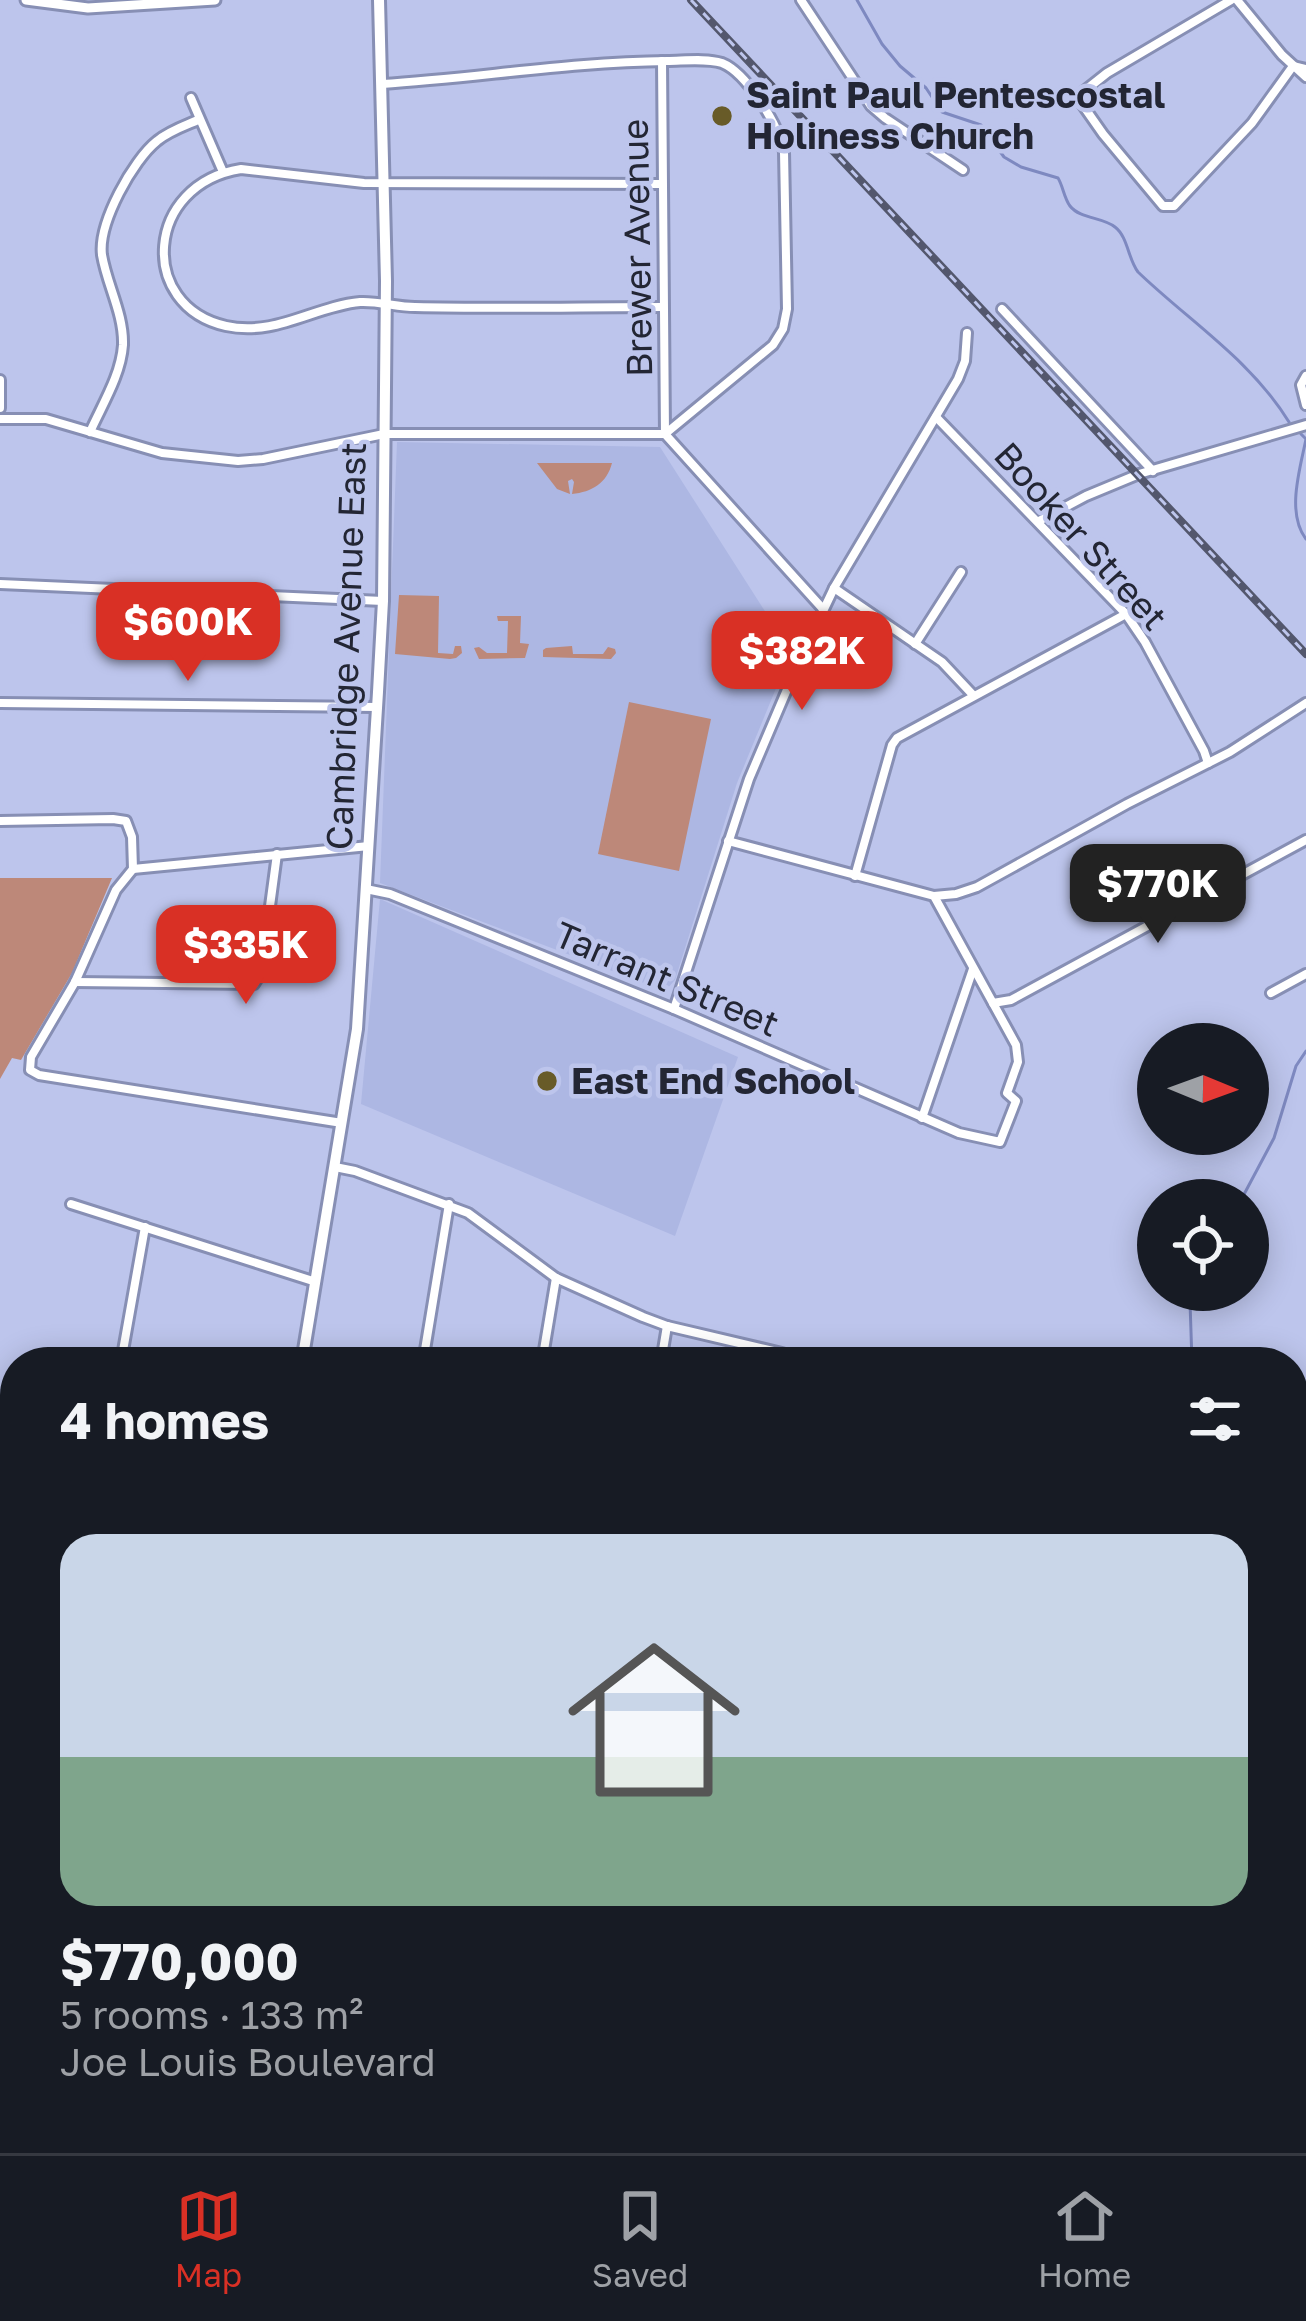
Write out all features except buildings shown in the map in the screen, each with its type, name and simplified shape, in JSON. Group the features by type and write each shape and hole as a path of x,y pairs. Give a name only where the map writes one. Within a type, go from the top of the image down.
{"main road":[{"name":"Cambridge Avenue East","path":"305,1347 357,1029 383,601 386,305 379,0"}],"street":[{"path":"26,0 88,8 215,0"},
{"path":"801,0 871,106 963,170"},
{"path":"1293,65 1252,123 1174,206 1163,206 1082,104 1083,92 1107,73 1234,0 1293,65 1306,73"},
{"name":"Brewer Avenue","path":"662,61 665,434"},
{"path":"0,418 46,419 162,453 238,461 384,434 665,434 773,345 783,329 787,293 782,140 774,121 726,65 617,62 382,84"},
{"path":"191,98 223,172"},
{"path":"90,432 122,346 121,323 102,254 106,224 148,149 169,133 199,121"},
{"path":"661,184 364,183 248,168 223,172 182,199 165,231 164,251 178,293 193,310 225,326 279,324 361,302 410,308 663,308"},
{"path":"1002,309 1154,472"},
{"path":"674,1009 749,778 823,609 962,369 967,333"},
{"path":"1306,376 1300,385 1306,406"},
{"path":"0,380 0,408"},
{"name":"Booker Street","path":"936,417 1126,614 1208,763"},
{"path":"1039,521 1139,474 1306,424"},
{"path":"665,434 823,609"},
{"path":"915,644 962,572"},
{"path":"0,584 383,601"},
{"path":"835,588 946,666 973,695"},
{"path":"855,876 896,738 1126,614"},
{"path":"0,703 376,707"},
{"path":"728,841 934,896 956,894 1208,763 1306,703"},
{"path":"0,821 122,820 130,828 133,869 116,890 74,982 31,1057 28,1067 34,1073 342,1123"},
{"path":"934,896 993,1003 1011,1000 1306,840"},
{"path":"133,869 369,846"},
{"path":"74,982 254,984 261,973 277,854"},
{"name":"Tarrant Street","path":"366,889 390,894 674,1009 958,1133 1000,1142 1016,1101 1007,1093 1018,1052 993,1003"},
{"path":"922,1118 973,968"},
{"path":"1271,994 1306,974"},
{"path":"335,1167 449,1204 483,1222 556,1278 667,1326 744,1347"},
{"path":"71,1204 316,1282"},
{"path":"425,1347 449,1204"},
{"path":"124,1347 145,1227"},
{"path":"544,1347 556,1278"},
{"path":"664,1347 667,1326"}],"shaded area":[{"path":"397,442 660,447 791,652 737,783 675,980 665,991 380,883"},
{"path":"537,463 612,463 602,481 586,491 572,494 574,482 568,481 570,494 557,489"},
{"path":"399,595 439,596 438,653 453,654 455,646 461,646 462,653 450,659 395,654"},
{"path":"497,616 521,616 520,643 529,644 525,658 479,659 474,648 507,653 508,621 498,621"},
{"path":"572,646 573,654 603,654 608,647 616,653 611,659 543,657 546,648"},
{"path":"629,702 711,719 679,871 598,854"},
{"path":"0,878 112,878 72,973 21,1060 12,1058 0,1079"},
{"name":"East End School","path":"380,899 738,1057 675,1236 361,1104"}],"waterway":[{"path":"857,0 882,44 926,88 942,112 981,125 1004,157 1058,178 1074,210 1115,227 1138,272 1238,360 1289,422"},
{"path":"1301,434 1306,439 1296,504 1306,539"},
{"path":"1252,1179 1274,1138 1296,1066 1306,1051"},
{"path":"1190,1311 1192,1347"}],"railway":[{"path":"691,0 1306,654"}],"place":[{"name":"Saint Paul Pentescostal Holiness Church","path":"722,116"},
{"name":"East End School","path":"547,1081"}]}
